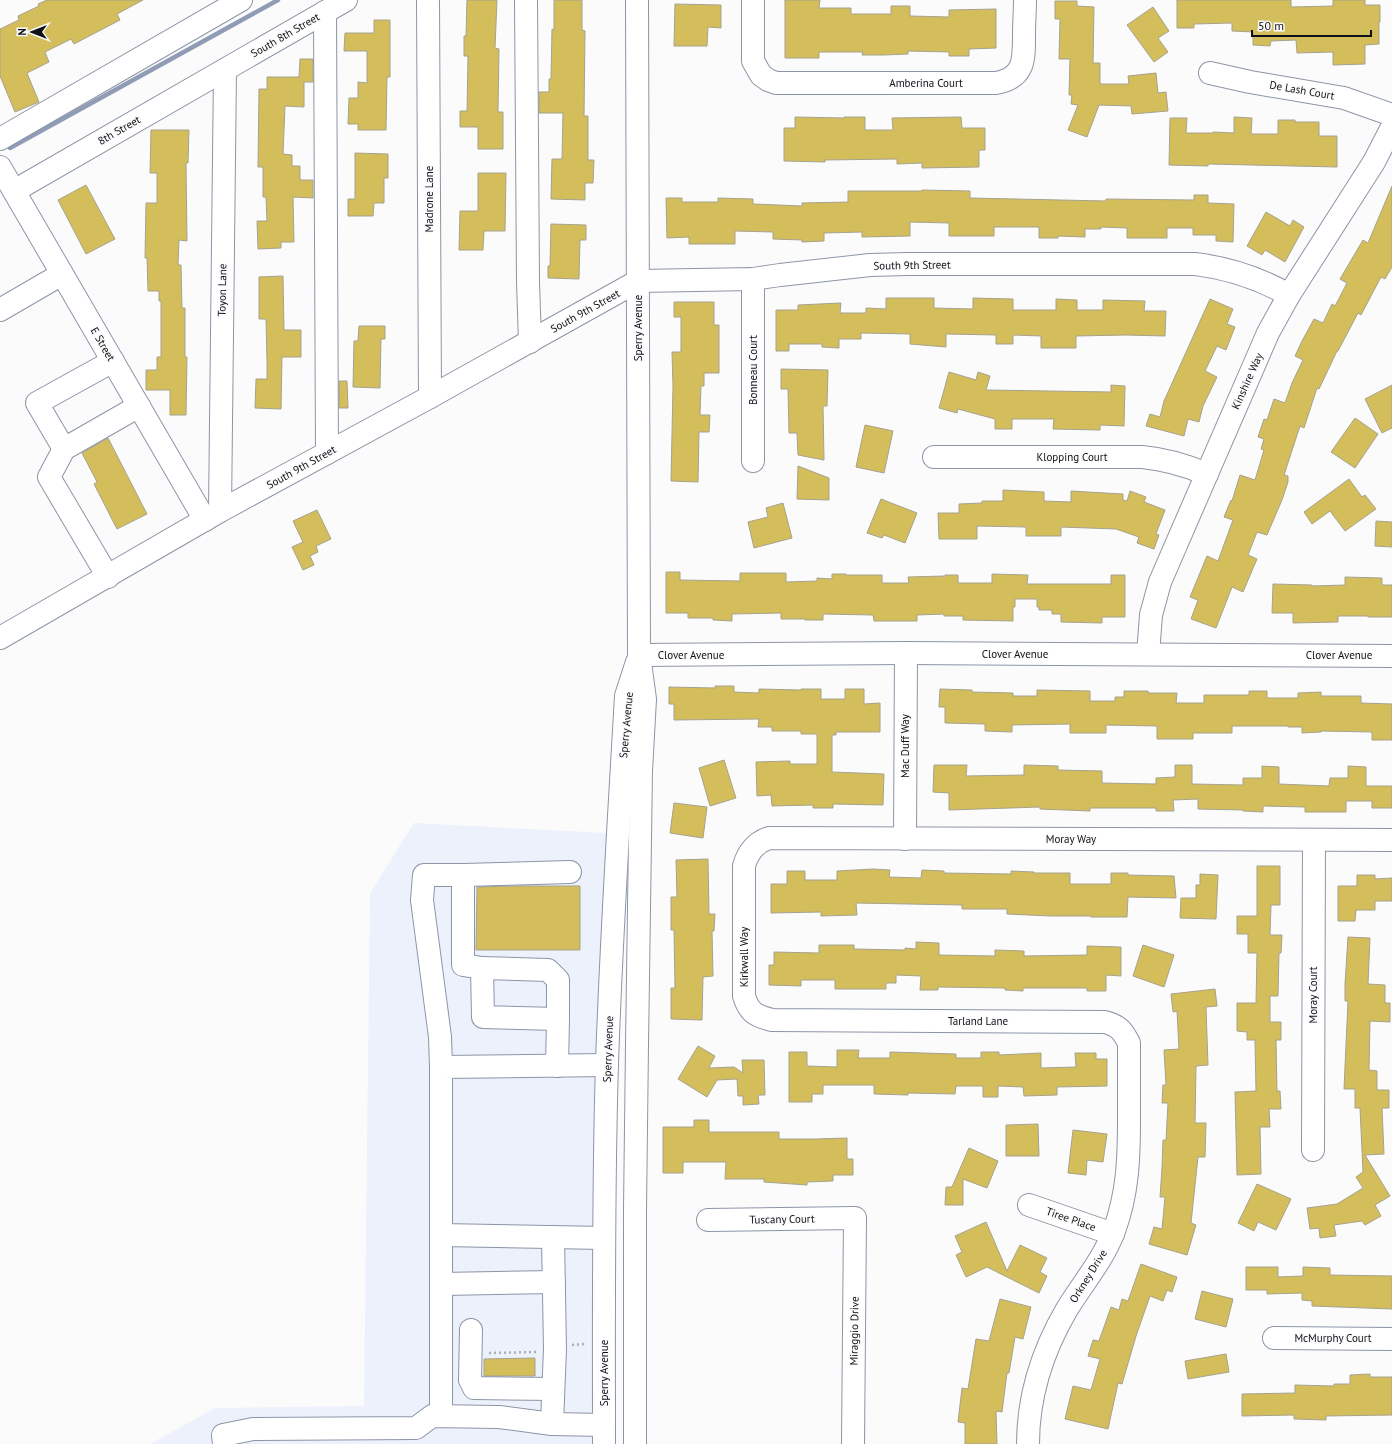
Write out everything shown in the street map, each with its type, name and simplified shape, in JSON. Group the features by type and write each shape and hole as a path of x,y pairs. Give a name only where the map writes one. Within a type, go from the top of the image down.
{"street":[{"path":"0,139 203,20 240,0"},
{"name":"South 8th Street","path":"225,70 346,0"},
{"name":"Madrone Lane","path":"428,0 430,397"},
{"path":"526,0 528,282 530,342"},
{"name":"Sperry Avenue","path":"635,1444 635,1193 641,771 645,699 639,655 637,0"},
{"name":"Amberina Court","path":"754,0 753,60 760,75 776,83 1004,82 1011,78 1019,70 1024,58 1025,0"},
{"path":"325,12 327,453"},
{"name":"8th Street","path":"14,191 225,70"},
{"name":"Toyon Lane","path":"213,516 225,70"},
{"name":"De Lash Court","path":"1210,73 1250,82 1344,98 1392,115"},
{"name":"Kinshire Way","path":"1148,654 1151,615 1160,582 1268,333 1289,295 1374,162 1392,127"},
{"name":"E Street","path":"0,167 138,406 213,516"},
{"name":"South 9th Street","path":"0,638 213,516 638,281 753,279 863,266 908,264 1195,264 1212,266 1252,276 1289,295"},
{"path":"0,310 62,274"},
{"name":"Bonneau Court","path":"753,279 753,461"},
{"path":"64,449 37,403 113,361"},
{"path":"108,577 49,477 64,449 138,406"},
{"name":"Klopping Court","path":"934,457 1142,457 1163,459 1190,466 1207,474"},
{"name":"Clover Avenue","path":"639,655 906,653 1392,656"},
{"name":"Mac Duff Way","path":"905,839 906,653"},
{"name":"Sperry Avenue","path":"604,1434 604,1238 607,1065 626,696 639,655"},
{"name":"Moray Way","path":"753,847 761,841 769,838 1392,840"},
{"name":"Moray Court","path":"1313,1150 1314,840"},
{"name":"Kirkwall Way","path":"753,847 747,855 744,866 744,996 746,1004 760,1017 772,1020 830,1020"},
{"path":"442,1416 441,1067 440,1037 422,900 424,875 570,872"},
{"path":"463,875 472,967 483,1017 558,1019"},
{"path":"431,968 472,967 548,970 558,980 557,1066"},
{"name":"Tarland Lane","path":"830,1020 1105,1022 1116,1025 1123,1032"},
{"name":"Orkney Drive","path":"1028,1444 1028,1427 1033,1391 1042,1361 1054,1332 1098,1263 1113,1234 1124,1196 1129,1164 1128,1043 1123,1032"},
{"path":"441,1067 607,1065"},
{"name":"Tiree Place","path":"1030,1205 1113,1234"},
{"name":"Tuscany Court","path":"708,1220 855,1218"},
{"name":"Miraggio Drive","path":"853,1444 855,1218"},
{"path":"442,1235 604,1238"},
{"path":"552,1424 555,1349 553,1237"},
{"path":"442,1284 554,1282"},
{"path":"471,1330 470,1380 474,1388 553,1389"},
{"name":"McMurphy Court","path":"1274,1338 1392,1339"},
{"path":"224,1444 223,1435 253,1429 416,1436 432,1416 499,1417 552,1424 604,1434"}],"path":[{"path":"486,1353 545,1352 565,1345 588,1344"}],"shaded area":[{"path":"414,823 606,833 597,1444 150,1444 215,1408 364,1406 370,893"}],"building":[{"path":"47,0 143,0 117,14 120,20 74,44 71,39 45,52 49,62 27,73 39,102 15,112 0,76 0,29 19,20 18,16 39,6 38,4"},
{"path":"467,0 497,0 495,48 499,49 498,112 503,112 503,149 478,149 478,127 460,127 460,111 467,111 468,56 464,56 464,36 466,36"},
{"path":"554,0 582,0 582,30 585,31 584,116 588,116 588,160 594,160 593,183 585,183 585,200 551,199 552,159 562,159 563,113 539,113 539,92 549,92 549,79 551,79 552,29 554,30"},
{"path":"785,0 820,0 819,8 851,8 851,14 891,14 891,6 910,6 910,16 949,17 949,10 996,9 996,48 969,49 969,56 949,56 949,52 908,51 908,54 884,55 862,55 863,52 819,52 819,58 785,58"},
{"path":"1177,0 1291,0 1291,7 1333,6 1333,0 1365,0 1365,5 1380,5 1379,44 1365,45 1365,64 1333,65 1333,52 1297,53 1296,40 1271,41 1270,46 1253,45 1253,32 1232,31 1232,23 1194,24 1194,28 1177,28"},
{"path":"1055,1 1077,1 1077,6 1094,7 1093,63 1100,63 1100,84 1129,84 1128,76 1156,73 1158,93 1166,92 1168,111 1132,114 1131,106 1099,105 1087,137 1068,130 1078,105 1071,104 1072,95 1069,95 1070,59 1059,59 1060,19 1055,19"},
{"path":"675,4 721,5 721,28 708,27 707,46 674,46"},
{"path":"1153,7 1169,31 1158,38 1168,52 1154,62 1127,25"},
{"path":"374,20 390,20 390,77 387,77 386,130 358,130 358,124 348,124 349,98 358,98 358,82 367,83 367,51 344,51 345,33 374,33"},
{"path":"300,59 313,59 313,82 304,82 304,107 285,106 283,154 292,155 292,166 300,166 300,180 313,180 313,198 293,197 294,242 281,242 281,248 258,249 257,221 267,221 266,197 263,197 263,167 258,167 259,89 267,89 267,77 299,77"},
{"path":"795,117 865,117 865,130 893,130 892,118 961,117 962,128 985,128 985,150 979,150 979,167 922,168 922,163 897,164 897,159 825,160 825,162 784,161 784,128 795,128"},
{"path":"1234,117 1252,118 1251,134 1278,134 1278,120 1319,122 1319,136 1337,136 1337,167 1208,164 1208,166 1169,165 1170,118 1187,118 1186,133 1234,133"},
{"path":"151,130 189,130 188,163 186,163 187,241 179,240 178,265 181,265 182,308 185,308 185,357 187,357 186,415 170,415 170,390 146,390 146,370 157,370 157,357 161,357 161,301 159,301 159,291 148,291 147,258 145,258 146,203 157,203 157,173 150,173"},
{"path":"355,153 388,154 388,178 384,178 384,203 374,203 373,216 348,216 348,199 355,199"},
{"path":"478,173 506,173 505,231 484,231 483,250 459,250 460,211 478,211"},
{"path":"86,185 115,239 86,254 58,200"},
{"path":"1392,186 1392,267 1385,279 1381,277 1361,315 1358,313 1337,351 1319,389 1317,388 1304,428 1300,426 1284,475 1288,476 1288,482 1282,500 1267,535 1257,532 1248,555 1257,559 1243,592 1232,587 1216,628 1191,619 1198,600 1190,597 1207,556 1218,561 1233,520 1224,517 1231,500 1232,501 1240,475 1255,480 1264,450 1261,449 1264,439 1258,437 1264,419 1267,420 1274,399 1285,403 1292,383 1303,360 1295,356 1302,341 1314,319 1323,323 1332,304 1335,306 1347,283 1340,279 1363,240 1368,243"},
{"path":"848,191 970,191 970,198 1106,201 1106,199 1194,200 1194,195 1208,195 1208,203 1234,204 1233,242 1216,241 1216,235 1193,235 1193,228 1167,228 1167,238 1127,238 1127,228 1101,227 1101,229 1085,229 1085,237 1058,236 1058,238 1039,238 1039,227 994,227 994,236 949,236 949,223 910,222 910,236 862,237 862,232 824,233 824,241 802,242 802,240 773,239 773,232 735,231 735,244 689,244 689,237 667,238 666,198 682,198 682,202 718,202 718,198 753,199 753,204 802,206 802,203 848,202"},
{"path":"1266,212 1290,226 1293,220 1304,227 1285,262 1265,250 1262,255 1247,246"},
{"path":"551,224 586,225 586,240 580,240 579,279 548,278 548,266 550,266"},
{"path":"283,276 284,330 301,330 301,357 282,357 281,409 255,408 256,379 267,379 266,319 259,319 259,277"},
{"path":"886,298 934,298 934,308 973,309 973,298 1013,299 1013,310 1056,310 1056,299 1077,300 1077,310 1103,310 1103,300 1145,301 1144,311 1166,311 1165,336 1076,336 1076,348 1041,348 1041,336 1013,335 1013,344 996,344 996,335 946,334 946,347 910,344 910,334 861,333 861,339 839,339 839,348 822,347 822,344 789,344 789,351 776,351 776,310 798,310 798,305 841,303 840,313 866,313 866,308 886,309"},
{"path":"1210,299 1233,309 1227,324 1235,327 1226,350 1217,346 1205,371 1217,377 1203,406 1199,422 1188,419 1184,436 1146,426 1150,414 1160,417 1164,401"},
{"path":"674,302 714,302 714,325 719,325 719,373 704,373 704,386 701,386 700,415 710,415 709,432 699,432 698,482 671,481 673,386 672,352 681,352 681,317 674,317"},
{"path":"359,326 385,326 385,339 381,339 380,388 353,387 354,341 358,341"},
{"path":"781,369 828,370 827,406 823,406 824,460 798,455 797,433 789,433 788,389 781,389"},
{"path":"949,372 976,380 978,372 990,376 986,390 1111,392 1111,385 1125,386 1124,426 1100,425 1100,430 1053,429 1054,419 1012,419 1012,429 995,429 995,419 958,409 957,413 939,408"},
{"path":"339,381 347,381 348,408 339,408"},
{"path":"1392,385 1392,428 1382,433 1365,399"},
{"path":"1355,418 1378,434 1355,468 1331,452"},
{"path":"865,425 893,431 884,473 856,467"},
{"path":"108,438 147,514 117,529 94,484 97,482 82,453"},
{"path":"798,466 829,478 829,500 797,499"},
{"path":"1349,479 1362,497 1365,495 1376,509 1345,531 1330,511 1312,524 1304,512"},
{"path":"1003,490 1044,492 1044,501 1071,502 1071,491 1123,494 1123,500 1127,501 1130,491 1146,497 1144,502 1165,510 1156,534 1159,535 1154,549 1137,543 1139,537 1116,529 1061,527 1061,536 1026,536 1026,527 977,526 977,539 939,539 938,513 959,513 959,504 982,503 982,501 1003,501"},
{"path":"881,499 917,513 905,543 884,535 882,538 867,533"},
{"path":"783,503 792,538 754,548 748,522 768,517 766,508"},
{"path":"317,510 331,539 316,546 318,552 310,556 314,565 303,570 292,547 303,542 293,521"},
{"path":"1376,521 1392,522 1392,547 1375,546"},
{"path":"666,572 680,572 680,580 740,581 740,573 786,573 786,582 817,581 817,578 832,579 832,574 882,575 882,583 909,583 908,577 958,575 958,583 992,583 992,574 1028,575 1027,584 1111,584 1111,575 1125,575 1125,617 1102,617 1102,623 1061,622 1061,614 1052,614 1052,610 1039,610 1039,607 1037,607 1037,599 1015,599 1015,607 1013,607 1013,621 963,620 963,616 944,616 944,614 917,615 917,621 874,621 873,615 823,614 823,620 781,619 781,613 732,614 732,621 713,620 713,618 688,618 688,613 666,613"},
{"path":"1345,577 1382,578 1382,585 1392,585 1392,617 1338,616 1338,622 1293,623 1293,613 1272,613 1273,584 1312,586 1345,585"},
{"path":"715,686 734,686 734,692 759,693 759,689 821,689 821,699 845,699 845,689 864,689 864,704 880,703 880,732 836,732 836,735 832,735 832,772 884,774 883,805 833,804 833,808 813,808 813,805 772,806 771,795 757,796 756,762 790,761 790,764 817,764 817,734 801,734 801,731 772,731 772,727 758,727 759,719 674,720 674,704 669,704 669,687 715,688"},
{"path":"940,689 972,690 972,692 1013,693 1013,696 1037,696 1037,690 1090,691 1090,701 1115,701 1115,697 1124,697 1124,691 1148,691 1148,693 1177,693 1176,703 1204,703 1204,695 1249,695 1249,691 1267,691 1267,698 1298,698 1298,693 1321,692 1321,696 1361,696 1361,703 1392,704 1392,740 1372,740 1372,732 1321,731 1302,733 1302,727 1288,726 1232,726 1232,733 1193,733 1193,739 1157,739 1157,726 1106,725 1106,733 1070,733 1070,724 1012,725 1012,732 985,731 985,724 945,723 945,707 939,707"},
{"path":"724,760 736,798 710,806 699,768"},
{"path":"934,765 967,765 966,776 1024,775 1024,765 1058,766 1058,770 1102,771 1102,783 1156,784 1156,778 1175,777 1175,765 1192,765 1192,784 1243,785 1243,778 1262,778 1262,766 1279,767 1279,784 1329,786 1330,778 1348,778 1348,766 1366,767 1366,786 1392,786 1392,808 1372,808 1372,801 1346,801 1346,812 1305,812 1305,807 1263,806 1263,812 1198,809 1198,799 1173,800 1174,811 1156,811 1156,808 1090,808 1090,811 1040,809 1040,807 949,810 949,793 933,792"},
{"path":"674,803 707,807 703,838 670,833"},
{"path":"708,859 709,914 715,914 714,931 712,931 713,976 703,977 702,1020 671,1019 671,988 675,988 674,930 671,930 671,897 677,897 676,860"},
{"path":"1257,866 1280,866 1280,905 1271,905 1270,935 1282,935 1281,953 1279,953 1278,996 1270,996 1270,1022 1281,1022 1281,1040 1276,1040 1277,1091 1280,1091 1281,1109 1269,1109 1270,1127 1260,1127 1261,1174 1237,1175 1235,1092 1256,1091 1255,1040 1247,1040 1247,1032 1237,1031 1237,1003 1256,1003 1257,953 1248,953 1248,934 1237,934 1237,916 1257,916"},
{"path":"873,869 890,870 889,877 921,878 922,870 944,871 944,873 1011,874 1011,871 1034,873 1070,873 1070,884 1111,884 1111,873 1174,876 1176,898 1128,897 1127,917 1007,914 1007,909 962,909 962,905 856,903 857,915 821,916 821,912 771,913 771,884 787,884 787,871 805,871 805,880 837,880 837,871"},
{"path":"1200,874 1218,875 1216,919 1180,918 1181,898 1196,898 1196,885 1200,885"},
{"path":"1357,875 1375,875 1375,879 1392,878 1392,901 1375,901 1375,910 1356,910 1355,921 1338,921 1338,886 1357,886"},
{"path":"580,886 580,950 476,950 477,887"},
{"path":"1348,937 1370,938 1368,984 1385,985 1385,1003 1390,1003 1390,1022 1370,1021 1369,1070 1377,1071 1377,1090 1389,1090 1389,1108 1382,1108 1384,1154 1365,1155 1390,1196 1375,1205 1381,1216 1365,1225 1362,1221 1334,1225 1336,1236 1320,1238 1319,1228 1310,1229 1307,1208 1337,1204 1363,1188 1356,1177 1363,1172 1360,1108 1355,1108 1355,1089 1344,1089 1348,1001 1345,1001 1345,984"},
{"path":"916,942 939,943 939,955 995,956 995,950 1024,951 1024,956 1087,955 1087,946 1121,947 1121,976 1106,975 1106,991 1087,991 1087,988 1023,988 1023,991 1005,990 1005,988 938,987 938,990 920,990 921,976 896,975 896,983 886,983 886,989 835,989 835,980 801,980 801,986 769,985 769,965 774,965 774,952 819,953 819,945 854,945 854,949 905,950 905,948 916,949"},
{"path":"1143,945 1174,955 1164,987 1133,976"},
{"path":"1215,989 1217,1006 1206,1007 1208,1065 1196,1066 1195,1123 1206,1123 1205,1157 1198,1157 1191,1223 1196,1225 1187,1255 1149,1244 1154,1227 1162,1229 1165,1197 1160,1197 1163,1140 1166,1140 1168,1103 1162,1103 1163,1085 1166,1085 1164,1050 1179,1049 1177,1011 1173,1012 1171,994"},
{"path":"698,1046 715,1056 709,1068 734,1067 743,1073 742,1060 764,1060 765,1095 758,1095 759,1104 743,1105 743,1096 738,1096 737,1079 717,1080 707,1097 678,1079"},
{"path":"837,1050 859,1050 858,1058 890,1058 890,1052 956,1054 956,1058 981,1058 981,1052 999,1052 999,1055 1041,1053 1041,1068 1076,1067 1075,1053 1096,1053 1096,1059 1107,1059 1107,1086 1057,1087 1057,1095 1024,1096 1023,1087 998,1086 998,1097 983,1097 983,1086 956,1086 955,1094 908,1093 908,1095 874,1094 874,1085 823,1085 823,1094 812,1094 812,1102 789,1102 789,1052 807,1052 807,1066 837,1067"},
{"path":"694,1120 709,1120 709,1132 779,1132 779,1139 847,1138 847,1159 853,1159 853,1175 833,1175 833,1181 807,1182 807,1185 764,1182 764,1179 725,1179 726,1162 683,1162 683,1173 663,1173 663,1127 694,1127"},
{"path":"1038,1124 1039,1156 1006,1156 1006,1125"},
{"path":"1073,1130 1107,1134 1103,1162 1087,1160 1086,1175 1068,1173"},
{"path":"969,1148 998,1161 987,1188 963,1179 963,1205 945,1205 946,1187 952,1187"},
{"path":"1257,1184 1291,1199 1276,1230 1258,1222 1254,1231 1238,1223"},
{"path":"986,1222 1007,1271 1020,1245 1047,1258 1040,1272 1047,1276 1039,1293 987,1267 966,1277 956,1255 962,1252 955,1236"},
{"path":"1141,1264 1177,1277 1172,1292 1167,1290 1163,1301 1150,1296 1136,1336 1122,1384 1118,1383 1108,1429 1065,1419 1073,1386 1091,1390 1100,1359 1088,1356 1093,1340 1099,1341 1111,1307 1119,1310 1122,1299 1128,1301"},
{"path":"1246,1267 1278,1267 1278,1277 1303,1276 1303,1267 1330,1268 1330,1275 1392,1276 1392,1309 1312,1306 1312,1301 1302,1300 1302,1293 1267,1294 1267,1290 1246,1290"},
{"path":"1202,1291 1233,1299 1226,1327 1195,1319"},
{"path":"1000,1299 1031,1307 1023,1339 1015,1337 1009,1373 1007,1373 1002,1412 996,1411 997,1444 965,1444 965,1423 958,1422 962,1388 968,1389 976,1339 989,1341"},
{"path":"1226,1354 1229,1372 1188,1379 1185,1361"},
{"path":"535,1358 535,1376 484,1376 484,1359"},
{"path":"1370,1374 1370,1377 1392,1377 1392,1415 1326,1416 1326,1420 1294,1419 1294,1415 1242,1416 1242,1394 1295,1393 1295,1385 1334,1386 1334,1384 1350,1384 1350,1375"}],"waterway":[{"path":"10,148 278,0"}]}
